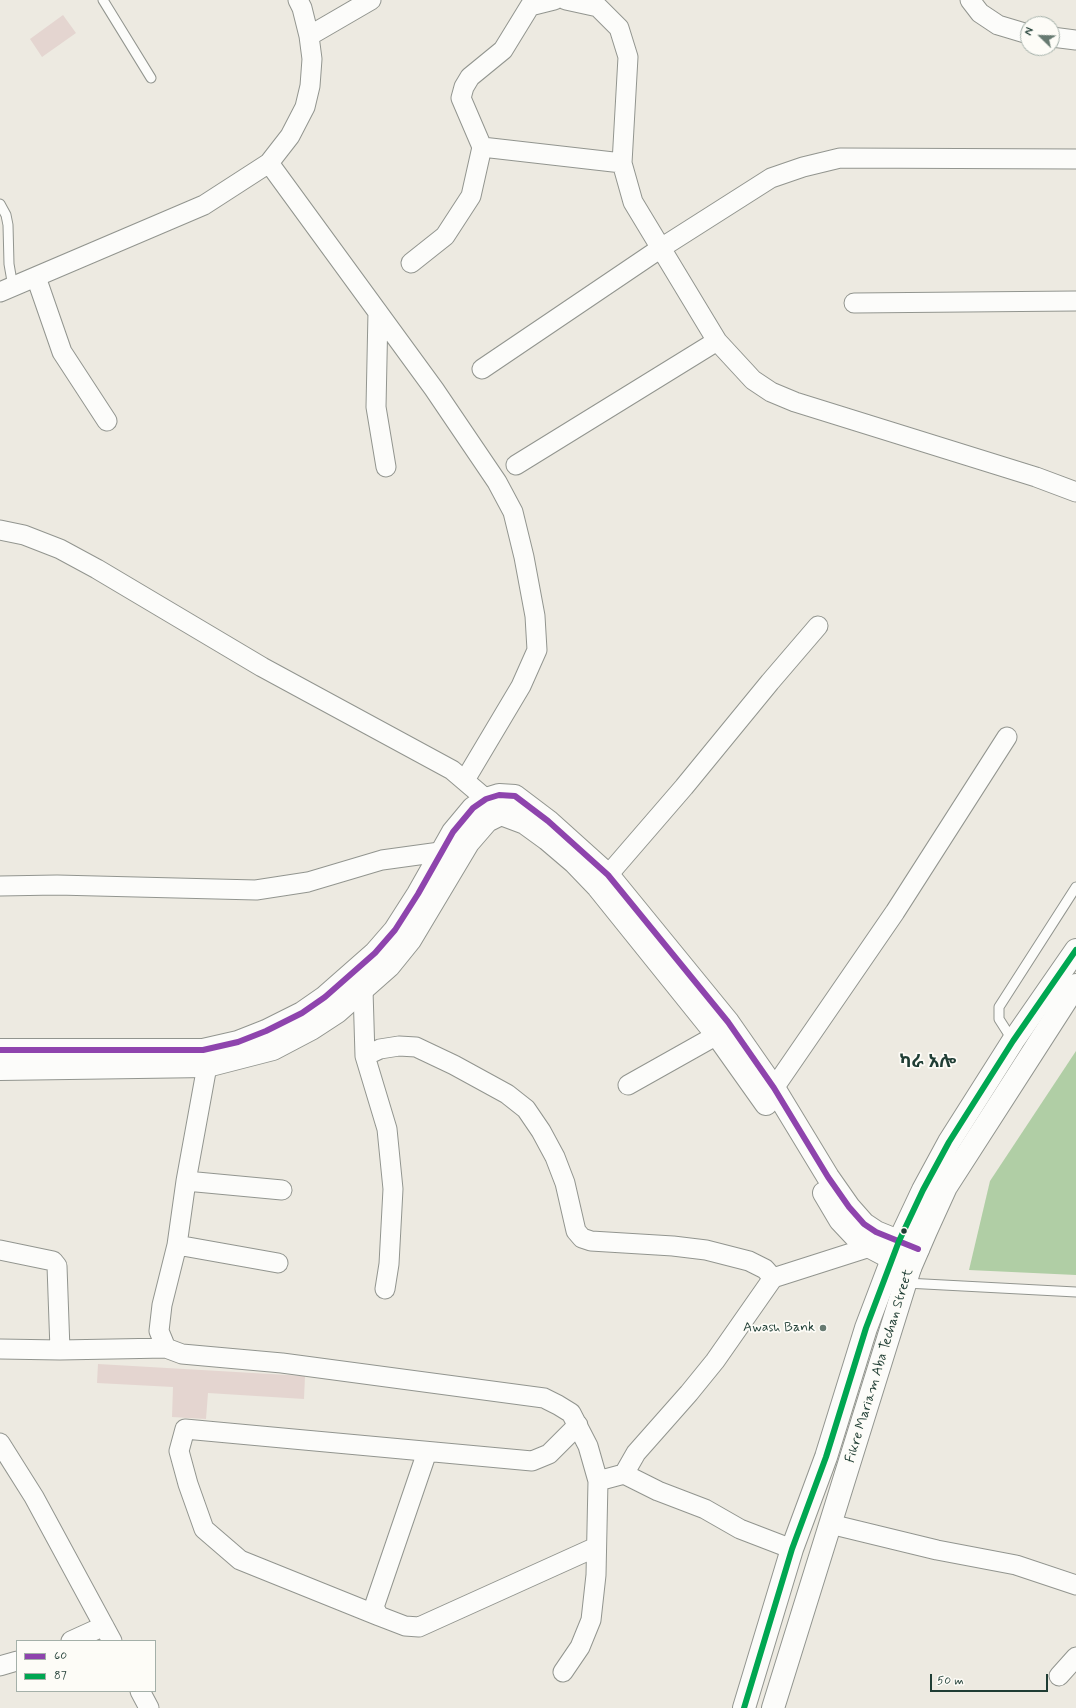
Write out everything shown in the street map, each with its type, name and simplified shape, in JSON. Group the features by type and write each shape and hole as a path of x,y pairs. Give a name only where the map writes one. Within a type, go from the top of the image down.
{"main road":[{"path":"0,1069 207,1066 273,1049 311,1029 337,1012 389,966 410,940 468,843 487,821 499,795 515,796 548,821 608,875 728,1022 774,1088 828,1177 849,1207 864,1224 876,1232 905,1260"},
{"path":"0,1050 203,1050 238,1042 266,1031 302,1013 325,997 375,954 395,930 418,894 440,852 453,832 473,808 494,807 525,823 574,862 598,887 717,1034 765,1102 840,1220 855,1236 870,1247 905,1260"},
{"path":"744,1708 792,1549 826,1457 866,1328 905,1260 922,1190 949,1142 1013,1041 1076,950"},
{"name":"Fikre Mariam Aba Techan Street","path":"773,1708 830,1524 905,1260 946,1187 1076,985"}],"street":[{"path":"6,289 204,204 269,163 290,136 305,107 310,86 312,59 309,36 302,8 298,0"},
{"path":"309,36 371,0"},
{"path":"412,263 445,236 471,196 482,147 461,98 464,87 470,77 503,50 530,6 554,0"},
{"path":"566,0 598,7 619,28 628,57 622,163 633,202 717,341 753,380 771,392 803,405 1036,477 1076,492"},
{"path":"970,0 980,13 998,25 1020,32"},
{"path":"1060,38 1076,40"},
{"path":"482,147 622,163"},
{"path":"482,369 661,248 771,178 803,167 840,158 1076,160"},
{"path":"269,163 434,389 497,482 513,512 524,557 535,616 537,650 521,686 464,780"},
{"path":"36,277 62,352 107,421"},
{"path":"854,303 1076,301"},
{"path":"378,312 376,407 386,467"},
{"path":"516,465 717,341"},
{"path":"0,530 24,535 60,548 262,667 452,770 494,807"},
{"path":"608,875 684,787 818,626"},
{"path":"774,1088 894,912 1008,738"},
{"path":"0,886 57,885 256,890 308,882 382,860 440,852"},
{"path":"363,990 365,1056 387,1129 393,1189 389,1264 385,1289"},
{"path":"628,1085 717,1034"},
{"path":"365,1056 386,1048 399,1046 416,1047 454,1064 507,1094 526,1109 541,1131 555,1157 565,1183 576,1231 582,1238 591,1241 673,1246 706,1250 749,1261 765,1269 773,1278"},
{"path":"166,1348 159,1331 162,1305 177,1245 186,1181 207,1066"},
{"path":"186,1181 282,1190"},
{"path":"177,1245 278,1263"},
{"path":"624,1474 636,1453 689,1393 773,1278 870,1247"},
{"path":"0,1250 53,1261 57,1266 60,1350"},
{"path":"0,1349 60,1350 166,1348 182,1354 282,1363 544,1398 558,1405 571,1414 578,1425 588,1446 598,1481 595,1600 591,1620 580,1647 563,1672"},
{"path":"578,1425 549,1454 532,1461 185,1429 179,1451 188,1484 204,1529 240,1560 406,1626 419,1627 596,1547"},
{"path":"0,1443 38,1504 108,1633 76,1640"},
{"path":"379,1616 374,1607 426,1452"},
{"path":"598,1481 624,1474 658,1491 705,1509 740,1529 792,1549"},
{"path":"830,1524 937,1550 1016,1565 1076,1585"},
{"path":"1059,1676 1076,1657"},
{"path":"0,1666 16,1661"}],"lane":[{"path":"104,0 151,78"},
{"path":"0,204 6,215 8,225 9,264 6,289"},
{"path":"1013,1041 999,1019 999,1007 1076,887"},
{"path":"905,1260 1076,1292"}],"green space":[{"path":"1076,1051 1076,1275 969,1270 990,1181"}],"building":[{"path":"63,15 76,33 42,57 30,39"},
{"path":"98,1364 305,1376 304,1399 208,1393 206,1419 172,1417 173,1387 97,1383"}],"transit line":[{"name":"60","path":"0,1050 203,1050 238,1042 266,1031 302,1013 325,997 375,953 395,930 418,894 453,832 473,808 486,799 499,795 515,796 548,821 608,875 728,1022 774,1088 828,1177 849,1207 864,1224 876,1232 918,1249"},
{"name":"87","path":"744,1708 792,1549 826,1457 866,1328 899,1241 923,1190 949,1142 1013,1041 1076,950"}],"place":[{"name":"Awash Bank","path":"823,1328"}],"district":[{"name":"ካራ አሎ","path":"928,1063"}]}
